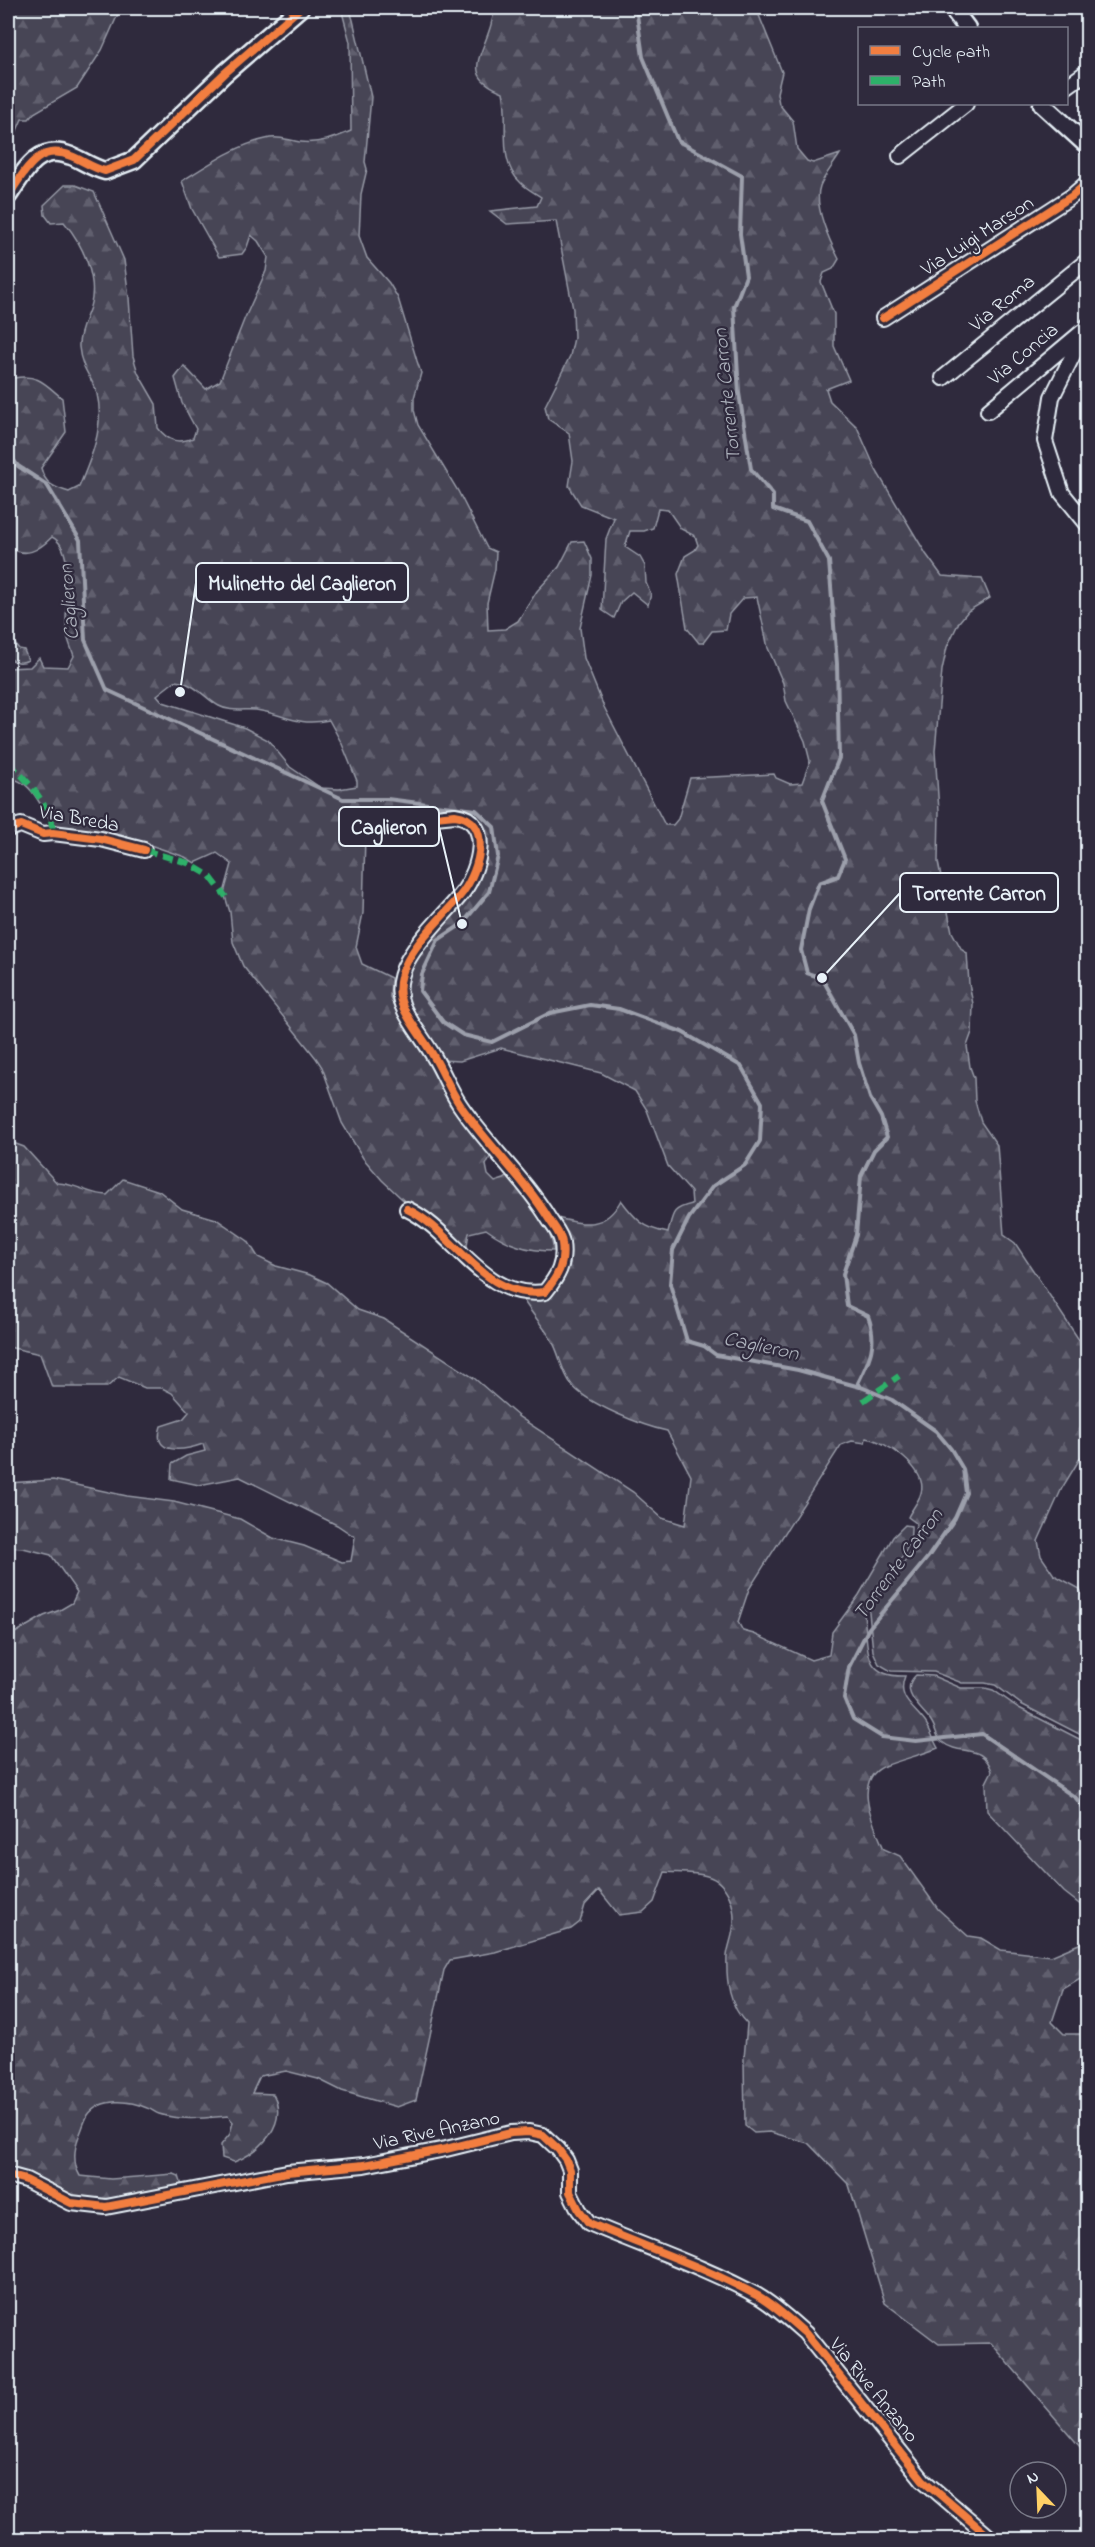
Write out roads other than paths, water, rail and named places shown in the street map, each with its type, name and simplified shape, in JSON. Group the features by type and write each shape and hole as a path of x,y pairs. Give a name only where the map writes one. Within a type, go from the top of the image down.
{"street":[{"path":"8,196 27,168 38,157 48,152 60,152 105,171 134,160 225,73 300,8"},
{"path":"952,8 966,27"},
{"path":"1068,85 1088,70"},
{"path":"900,156 965,105"},
{"path":"1045,105 1088,146"},
{"name":"Via Luigi Marson","path":"884,318 1072,196 1088,182"},
{"name":"Via Roma","path":"943,378 1088,260"},
{"name":"Via Concia","path":"988,411 1087,327"},
{"name":"Via Concia","path":"1087,327 1052,398 1045,441 1062,493 1088,525"},
{"path":"385,822 455,815 466,816 476,827 481,844 473,875 462,893 430,929 414,952 402,973 398,992 404,1010 434,1056 460,1104 544,1208 562,1241 563,1268 545,1292 530,1294 501,1286 473,1265 419,1215 407,1209"},
{"name":"Via Breda","path":"8,829 21,825 43,834 53,833 101,839 144,850"},
{"name":"Via Rive Anzano","path":"8,2175 26,2180 71,2203 106,2206 232,2181 446,2150 511,2133 529,2132 543,2135 566,2160 570,2170 570,2192 589,2223 710,2274 759,2297 783,2314 805,2333 923,2480 993,2540"}],"waterway":[{"name":"Torrente Carron","path":"636,8 643,57 678,141 742,176 740,234 746,276 734,307 739,393 751,469 773,495 773,509 807,521 829,561 837,664 839,758 822,801 845,859 838,876 819,883 809,909 801,950 807,973 822,978 854,1035 859,1063 870,1098 881,1117 887,1137 874,1150 861,1176 856,1235 843,1274 847,1306 868,1316 871,1326 871,1351 858,1383 861,1387 892,1400 936,1431 951,1449 963,1469 966,1493 955,1518 928,1557 869,1628 849,1667 844,1698 853,1719 882,1737 916,1741 982,1734 1076,1798 1088,1814"},
{"name":"Caglieron","path":"8,453 18,466 47,485 80,540 85,640 107,690 343,799 387,799 476,810 494,827 498,856 489,892 462,924 438,940 422,974 420,991 443,1022 463,1035 492,1042 550,1013 590,1005 619,1009 682,1032 741,1066 762,1103 760,1141 745,1165 713,1186 689,1218 673,1250 670,1284 687,1341 704,1346 716,1355 798,1370 860,1387"}],"place":[{"name":"Mulinetto del Caglieron","path":"180,692"},
{"name":"Caglieron","path":"462,924"},
{"name":"Torrente Carron","path":"822,978"}]}
